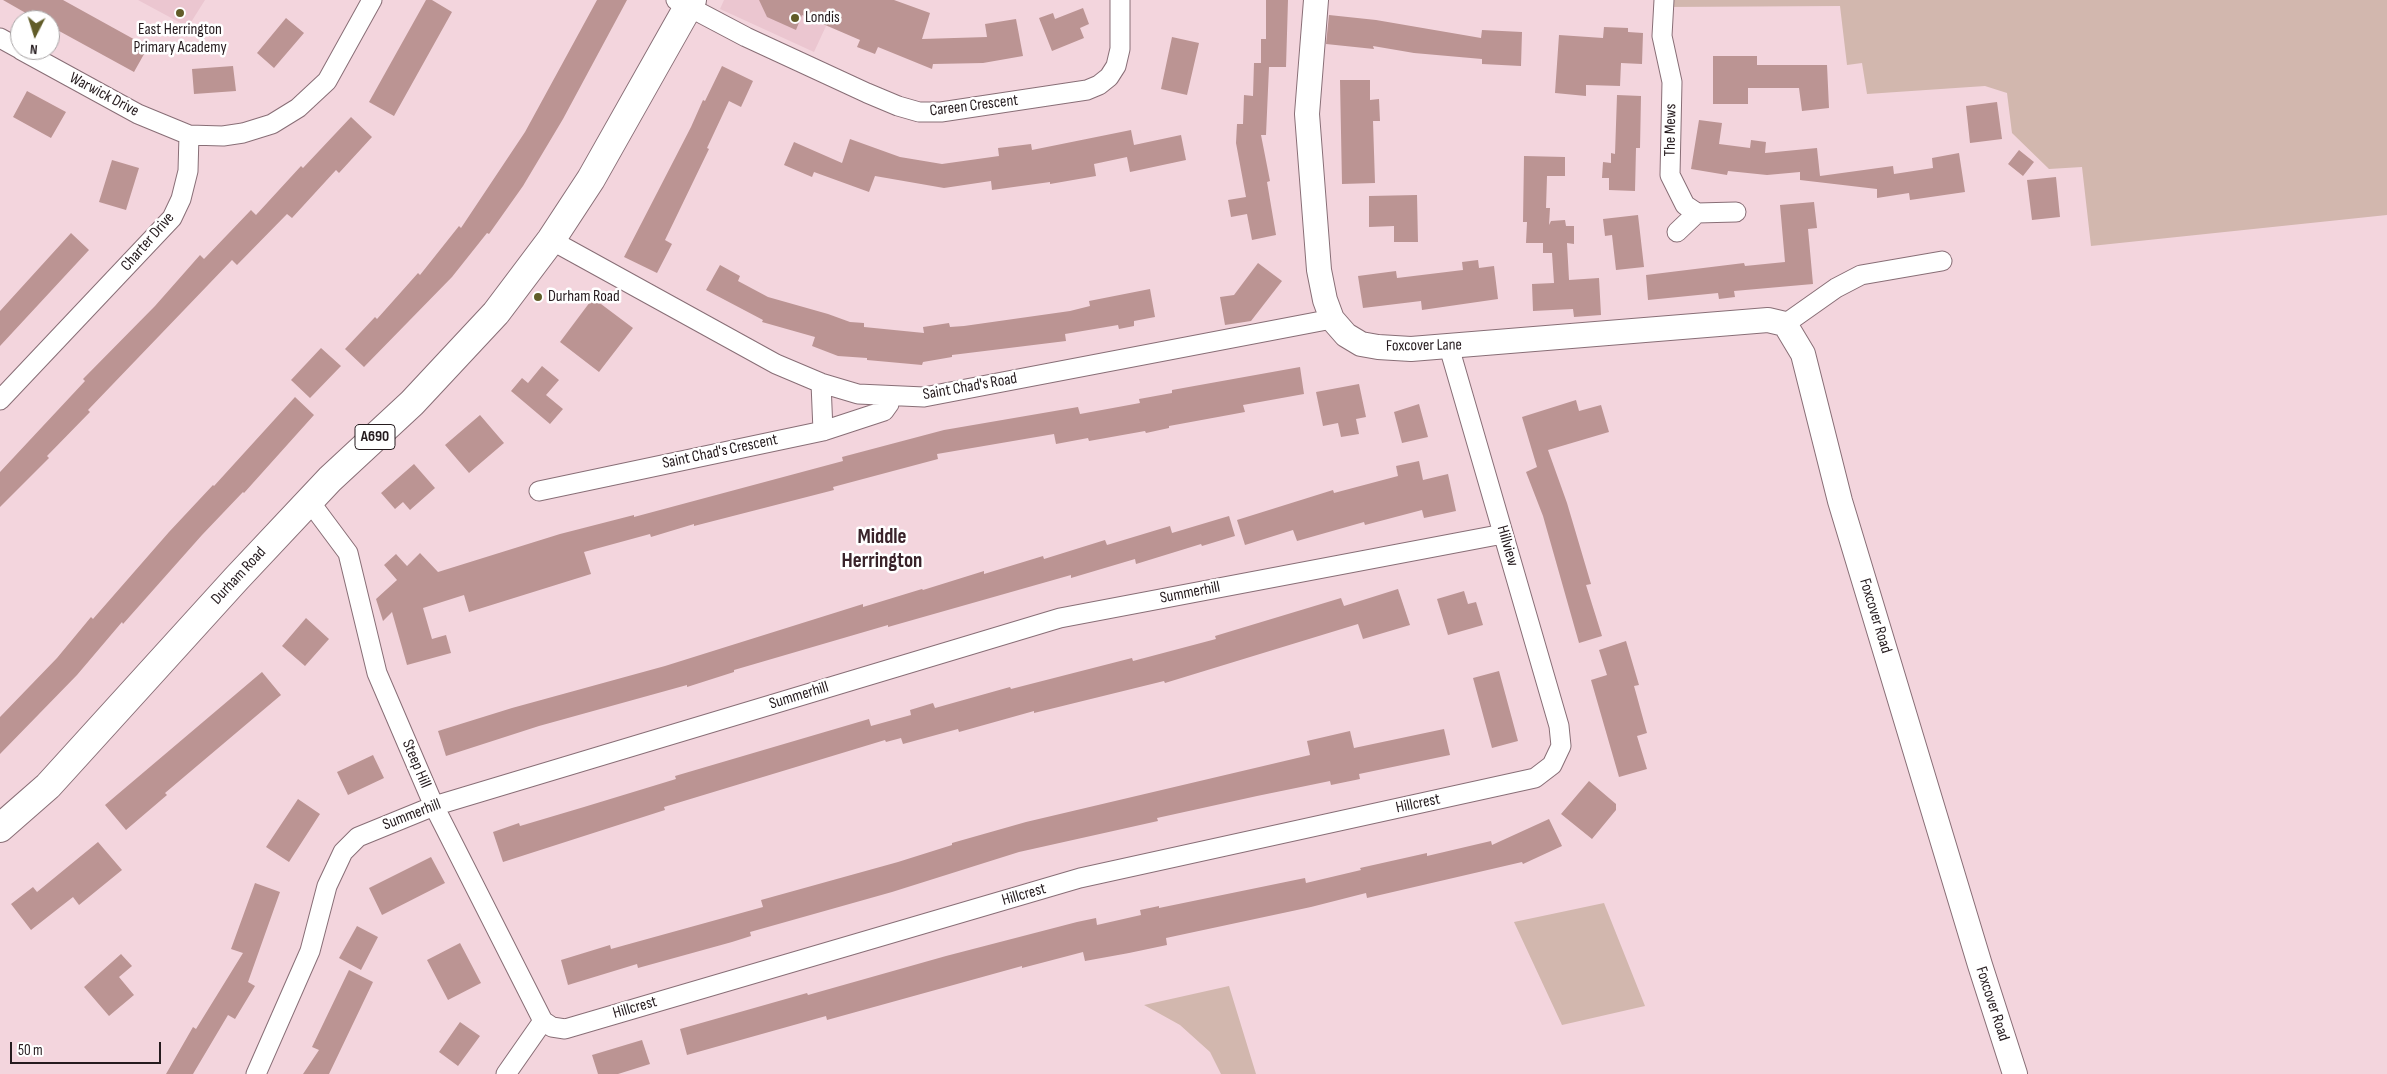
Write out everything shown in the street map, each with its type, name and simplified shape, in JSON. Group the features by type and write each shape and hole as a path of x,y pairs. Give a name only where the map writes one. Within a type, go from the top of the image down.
{"highway":[{"name":"Durham Road","path":"0,828 48,786 236,579 330,479 412,403 496,313 551,240 596,171 686,2"}],"street":[{"path":"189,135 223,136 243,132 272,124 298,108 327,81 372,0"},
{"name":"Careen Crescent","path":"686,2 746,37 898,106 919,112 941,112 1086,90 1099,85 1116,66 1120,49 1120,0"},
{"name":"Foxcover Lane","path":"1316,0 1307,114 1319,270 1325,300 1332,319 1346,335 1361,344 1411,349 1768,320 1785,324"},
{"name":"The Mews","path":"1664,0 1662,36 1672,82 1670,175 1685,205 1697,213"},
{"name":"Warwick Drive","path":"39,60 138,114 189,135"},
{"name":"Charter Drive","path":"0,400 172,218 181,199 188,171 189,135"},
{"path":"1677,232 1697,213 1736,212"},
{"name":"Saint Chad's Road","path":"551,240 776,364 821,383 858,394 924,397 1332,319"},
{"path":"1785,324 1836,288 1860,275 1942,261"},
{"name":"Foxcover Road","path":"1785,324 1803,354 1840,501 1980,965 2015,1074"},
{"name":"Hillview","path":"1449,347 1559,726 1561,746"},
{"path":"821,383 823,430"},
{"name":"Saint Chad's Crescent","path":"539,491 823,430 884,411 889,404 890,396"},
{"name":"Steep Hill","path":"310,502 348,553 377,673 434,806 542,1020"},
{"name":"Summerhill","path":"256,1074 310,952 327,886 343,852 358,837 434,806 1060,618 1503,534"},
{"name":"Hillcrest","path":"542,1020 552,1027 565,1028 1080,878 1535,778 1552,765 1561,746"},
{"path":"506,1074 542,1020"}],"shaded area":[{"name":"East Herrington Primary Academy","path":"138,0 205,0 188,27"},
{"path":"724,0 838,0 814,52 720,9"},
{"path":"1665,0 2387,0 2387,215 2091,246 2082,167 2049,169 2012,133 2007,93 1985,86 1867,94 1862,63 1847,65 1840,6 1665,7"},
{"path":"1604,903 1645,1006 1562,1025 1514,922"},
{"path":"1229,986 1256,1074 1221,1074 1210,1052 1180,1025 1144,1005"}],"building":[{"path":"3,0 63,0 148,47 134,72 60,31 60,10 20,10"},
{"path":"426,0 432,0 452,12 394,116 369,102"},
{"path":"597,0 627,0 563,119 523,186 489,234 487,233 452,277 364,367 345,349 375,317 377,319 418,273 420,275 459,226 461,228 525,132"},
{"path":"759,0 894,0 930,13 922,39 987,37 985,24 1016,19 1023,56 983,63 933,64 932,69 878,47 875,54 857,47 860,40 802,15 796,30 767,17"},
{"path":"1266,0 1288,0 1286,67 1269,67 1266,135 1261,135 1270,181 1267,182 1276,235 1252,240 1247,214 1231,217 1228,200 1246,197 1236,143 1237,124 1243,124 1244,95 1253,96 1254,63 1261,63 1261,39 1266,39"},
{"path":"1083,8 1089,24 1080,28 1084,38 1052,51 1039,18 1053,13 1055,19"},
{"path":"1329,15 1376,20 1481,38 1482,30 1522,32 1521,66 1482,64 1482,59 1414,53 1373,46 1374,49 1326,44"},
{"path":"286,18 304,33 274,68 257,53"},
{"path":"1604,27 1628,28 1628,32 1643,33 1642,64 1621,63 1620,86 1586,85 1586,96 1555,93 1559,35 1603,38"},
{"path":"1172,37 1199,43 1187,95 1161,89"},
{"path":"1713,56 1757,56 1757,65 1827,65 1829,108 1802,111 1799,88 1748,88 1748,104 1713,104"},
{"path":"233,66 236,91 194,94 192,69"},
{"path":"722,66 753,81 741,107 729,101 707,148 709,149 665,240 672,244 657,273 624,257"},
{"path":"1340,80 1370,80 1370,100 1379,99 1380,121 1373,121 1375,183 1342,184"},
{"path":"27,91 66,112 51,138 13,117"},
{"path":"1617,95 1641,96 1640,148 1636,148 1635,191 1609,190 1609,178 1602,178 1603,162 1611,163 1611,153 1615,154"},
{"path":"1997,102 2002,139 1970,143 1966,106"},
{"path":"351,117 372,137 339,173 336,170 292,218 287,214 237,265 232,260 88,410 90,412 47,456 49,458 0,507 0,472 85,381 83,379 155,306 200,255 204,259 251,210 256,215 301,166 303,168"},
{"path":"1699,120 1722,123 1719,144 1750,148 1751,140 1766,142 1765,153 1817,148 1820,176 1893,166 1894,174 1933,168 1932,158 1959,153 1965,192 1910,200 1909,193 1877,198 1877,189 1800,180 1800,172 1767,175 1728,171 1727,175 1691,169"},
{"path":"1131,130 1134,145 1181,135 1186,160 1130,172 1127,157 1094,164 1096,176 1050,184 1050,182 992,190 991,181 944,188 875,176 869,192 814,172 812,177 784,165 794,142 842,163 850,139 900,157 942,164 999,156 998,148 1031,144 1032,150"},
{"path":"2019,150 2034,162 2023,176 2008,164"},
{"path":"1524,156 1565,157 1565,176 1547,176 1546,208 1550,208 1549,225 1551,221 1565,220 1566,226 1574,226 1574,244 1567,243 1569,280 1599,278 1601,315 1574,317 1573,309 1533,311 1532,284 1554,283 1552,253 1543,253 1543,243 1526,243 1527,222 1523,222"},
{"path":"112,160 139,168 126,210 99,202"},
{"path":"2056,177 2060,217 2032,220 2027,180"},
{"path":"1417,195 1418,242 1394,242 1394,226 1369,227 1369,196"},
{"path":"1814,202 1817,228 1808,229 1813,284 1734,291 1735,297 1719,299 1718,293 1648,300 1646,275 1744,263 1745,266 1785,262 1780,205"},
{"path":"1638,215 1644,267 1616,270 1612,235 1605,236 1603,219"},
{"path":"71,233 89,250 0,346 0,311"},
{"path":"1478,260 1479,268 1494,266 1498,299 1422,310 1421,301 1363,308 1358,276 1396,271 1397,278 1463,270 1462,262"},
{"path":"1258,263 1282,281 1251,321 1225,325 1220,297 1234,295"},
{"path":"720,265 740,276 738,281 768,297 850,322 864,323 864,327 924,333 923,327 949,323 950,327 964,326 1070,311 1090,306 1089,301 1150,289 1155,317 1134,321 1134,326 1119,329 1118,325 1065,334 1066,341 952,355 952,357 923,362 922,365 867,360 867,358 838,356 812,346 815,337 762,322 763,320 706,290"},
{"path":"593,298 633,328 599,372 560,342"},
{"path":"321,348 341,366 310,398 291,380"},
{"path":"542,366 559,380 546,395 563,409 550,424 511,391 522,378 528,383"},
{"path":"1300,367 1304,394 1243,405 1245,412 1169,426 1169,428 1146,433 1145,431 1089,441 1088,438 1056,444 1054,434 937,454 938,459 833,487 834,490 694,526 694,524 651,537 650,534 584,552 591,574 469,612 464,595 423,608 432,639 446,635 451,653 407,665 392,612 383,621 376,599 397,580 384,565 396,554 407,566 420,553 438,572 560,534 634,515 634,517 843,461 842,457 944,430 1078,407 1080,414 1140,403 1139,399 1172,393 1172,390"},
{"path":"1359,384 1366,417 1356,419 1359,434 1341,437 1338,423 1323,426 1316,392"},
{"path":"295,397 314,415 244,493 202,535 123,624 122,622 77,675 0,754 0,717 57,658 91,617 93,619 169,532 214,486"},
{"path":"1576,400 1579,411 1601,405 1609,432 1548,450 1567,503 1591,584 1586,585 1602,636 1579,643 1543,516 1526,472 1537,467 1522,417"},
{"path":"1419,404 1428,437 1402,443 1394,412"},
{"path":"480,415 504,443 469,473 445,445"},
{"path":"1419,461 1423,480 1448,474 1456,511 1424,518 1422,510 1365,525 1364,522 1297,541 1293,530 1245,545 1237,520 1333,490 1334,493 1398,476 1396,466"},
{"path":"414,464 435,488 410,510 403,502 395,509 381,493"},
{"path":"1229,516 1235,536 1202,546 1201,544 1136,564 1135,559 1071,578 1071,575 888,627 888,625 734,670 734,672 687,687 687,685 539,726 446,756 438,731 512,708 665,666 863,604 863,607 984,571 984,574 1043,556 1044,559 1105,540 1107,545 1170,526 1172,533"},
{"path":"1398,589 1410,625 1363,639 1358,624 1165,683 1164,681 1034,713 1034,711 959,732 958,729 903,744 901,738 886,742 885,740 664,807 665,810 503,862 493,832 519,823 520,826 584,807 676,779 675,776 869,719 871,726 911,715 910,710 933,703 935,708 1010,687 1011,689 1132,658 1133,661 1216,639 1215,636 1341,598 1344,606"},
{"path":"1464,591 1468,604 1476,602 1483,625 1448,635 1437,599"},
{"path":"306,618 329,639 305,666 282,646"},
{"path":"1626,641 1639,685 1634,686 1647,733 1637,736 1647,769 1619,777 1591,680 1607,675 1599,650"},
{"path":"1499,671 1518,741 1492,748 1473,678"},
{"path":"262,672 281,695 165,793 167,795 126,830 105,805"},
{"path":"1444,729 1450,755 1359,774 1360,779 1331,785 1330,781 1257,796 1157,818 1158,821 1019,852 892,892 750,932 751,936 732,942 638,968 637,964 568,985 561,960 610,945 611,949 763,907 761,900 898,862 952,845 952,843 1026,822 1310,755 1307,741 1350,731 1354,748"},
{"path":"373,755 384,778 348,795 337,772"},
{"path":"1589,781 1616,804 1616,810 1592,839 1561,814"},
{"path":"298,799 320,814 289,862 266,847"},
{"path":"1549,819 1562,846 1523,864 1522,862 1367,898 1366,893 1311,907 1166,938 1167,945 1129,953 1085,961 1083,952 1022,968 1022,966 827,1020 826,1016 687,1055 680,1029 807,993 808,995 1077,922 1096,918 1097,925 1141,915 1140,910 1159,906 1159,908 1305,878 1306,883 1361,870 1360,868 1427,853 1427,856 1491,841 1492,845"},
{"path":"98,842 122,870 79,905 73,897 31,930 11,904 33,887 37,892"},
{"path":"431,857 445,883 382,915 369,888"},
{"path":"255,883 280,892 248,982 255,986 235,1019 228,1015 193,1074 166,1074 193,1027 196,1029 243,953 231,949"},
{"path":"357,926 378,937 361,970 339,958"},
{"path":"460,943 481,983 448,1000 427,960"},
{"path":"121,954 132,966 119,977 134,995 109,1016 84,987"},
{"path":"349,970 373,982 329,1074 303,1074 319,1050 312,1047"},
{"path":"460,1022 480,1036 458,1066 439,1052"},
{"path":"642,1040 650,1064 618,1074 598,1074 592,1055"}],"place":[{"name":"East Herrington Primary Academy","path":"180,13"},
{"name":"Londis","path":"795,18"},
{"name":"Durham Road","path":"538,297"}],"district":[{"name":"Middle Herrington","path":"882,550"}]}
